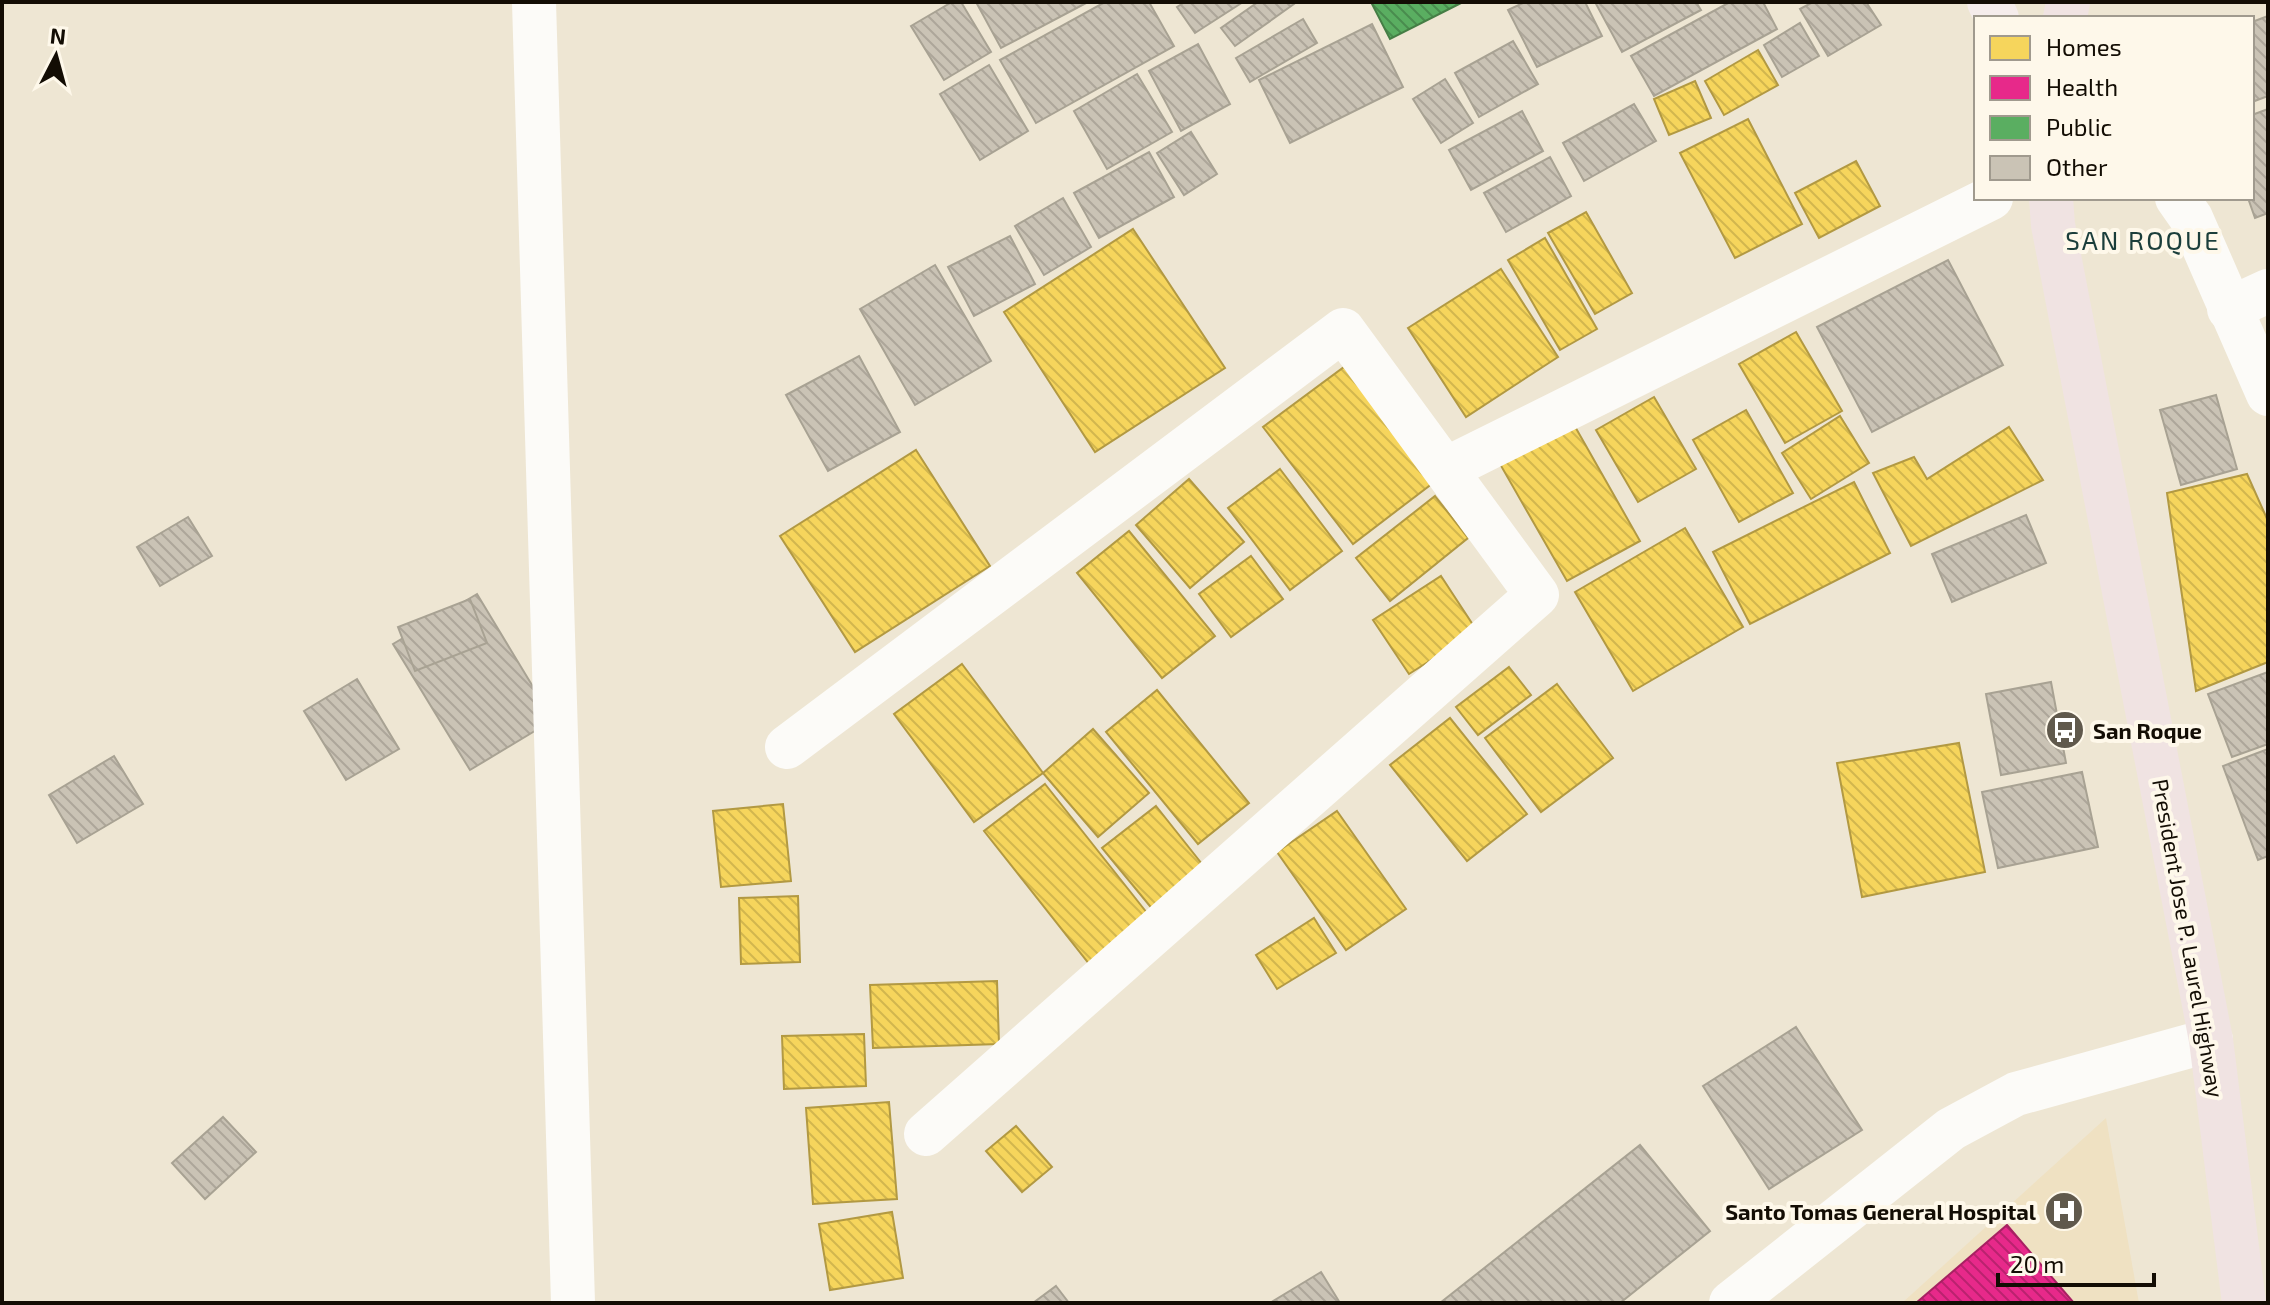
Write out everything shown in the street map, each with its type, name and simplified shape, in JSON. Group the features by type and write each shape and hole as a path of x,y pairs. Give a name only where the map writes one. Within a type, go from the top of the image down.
{"highway":[{"name":"President Jose P. Laurel Highway","path":"2051,200 2053,225 2211,1040 2244,1303"}],"street":[{"path":"534,2 573,1303"},
{"path":"1446,469 1987,200"},
{"path":"2178,200 2249,300 2268,394"},
{"path":"787,747 1343,330 1537,595 926,1134"},
{"path":"1731,1303 1951,1129 2016,1094 2211,1040"}],"shaded area":[{"name":"Santo Tomas General Hospital","path":"2106,1118 2139,1303 1902,1303"}],"building: Homes":[{"path":"1758,50 1778,85 1724,115 1705,81"},
{"path":"1695,81 1711,118 1669,135 1654,99"},
{"path":"1748,119 1802,224 1735,258 1680,153"},
{"path":"1856,161 1880,206 1819,238 1795,193"},
{"path":"1586,212 1632,293 1595,314 1548,233"},
{"path":"1133,229 1225,368 1095,452 1004,312"},
{"path":"1545,238 1597,329 1560,350 1508,260"},
{"path":"1501,269 1558,357 1466,417 1408,328"},
{"path":"1796,332 1842,411 1785,443 1739,364"},
{"path":"1344,367 1433,483 1353,544 1263,427"},
{"path":"1654,397 1696,469 1638,502 1596,430"},
{"path":"1746,410 1793,493 1739,522 1693,440"},
{"path":"1840,416 1869,463 1811,499 1782,453"},
{"path":"1573,423 1640,541 1567,581 1500,464"},
{"path":"2009,427 2043,480 1911,546 1873,473 1914,457 1927,479"},
{"path":"916,450 990,566 855,652 780,536"},
{"path":"1280,469 1342,551 1290,590 1228,508"},
{"path":"2247,474 2268,521 2268,662 2196,691 2167,493"},
{"path":"1189,479 1244,542 1190,588 1136,525"},
{"path":"1854,482 1890,553 1750,624 1713,552"},
{"path":"1435,496 1468,538 1390,601 1356,558"},
{"path":"1685,528 1743,627 1633,691 1575,592"},
{"path":"1129,531 1215,636 1162,678 1077,573"},
{"path":"1251,556 1283,599 1231,637 1199,594"},
{"path":"1441,576 1477,631 1409,674 1373,620"},
{"path":"962,664 1043,773 974,822 894,714"},
{"path":"1509,667 1531,695 1478,735 1456,707"},
{"path":"1557,684 1613,758 1541,812 1485,738"},
{"path":"1157,690 1249,803 1198,844 1106,732"},
{"path":"1450,718 1527,814 1467,861 1390,765"},
{"path":"1093,729 1149,793 1098,837 1043,773"},
{"path":"1959,743 1985,872 1862,897 1837,763"},
{"path":"1045,784 1151,918 1090,965 984,831"},
{"path":"783,804 791,881 721,887 713,811"},
{"path":"1156,806 1206,869 1154,911 1102,848"},
{"path":"1337,811 1406,909 1346,950 1277,852"},
{"path":"798,896 800,962 741,964 739,898"},
{"path":"1314,918 1336,953 1277,989 1256,955"},
{"path":"997,981 999,1044 873,1048 870,985"},
{"path":"864,1034 866,1086 784,1089 782,1036"},
{"path":"889,1102 897,1199 813,1204 806,1108"},
{"path":"1016,1126 1052,1167 1022,1192 986,1151"},
{"path":"892,1212 903,1278 830,1290 819,1224"}],"building: Health":[{"path":"2007,1225 2074,1303 1916,1303"}],"building: Public":[{"path":"1371,2 1463,2 1390,39"}],"building: Other":[{"path":"952,2 961,2 991,52 944,80 911,26"},
{"path":"976,2 1088,2 1001,48"},
{"path":"1105,2 1149,2 1174,46 1036,123 1000,60"},
{"path":"1185,2 1243,2 1195,33 1177,7"},
{"path":"1258,2 1294,4 1235,46 1221,28"},
{"path":"1525,2 1585,2 1602,36 1537,67 1508,10"},
{"path":"1595,2 1696,2 1701,10 1622,52"},
{"path":"1730,2 1763,2 1777,29 1654,96 1631,56"},
{"path":"1813,2 1866,2 1881,25 1828,56 1800,9"},
{"path":"2268,16 2268,96 2254,101 2254,21"},
{"path":"1303,19 1317,43 1250,82 1236,58"},
{"path":"1800,23 1819,56 1782,77 1764,45"},
{"path":"1372,24 1403,87 1290,143 1259,80"},
{"path":"1513,41 1538,84 1479,117 1455,73"},
{"path":"1198,44 1230,104 1181,131 1149,71"},
{"path":"989,65 1028,131 980,160 940,94"},
{"path":"1137,74 1172,132 1107,169 1074,111"},
{"path":"1445,79 1473,123 1441,143 1413,99"},
{"path":"1634,104 1656,141 1584,181 1563,143"},
{"path":"2268,109 2268,213 2255,218 2249,200 2254,200 2254,114"},
{"path":"1522,111 1543,151 1471,190 1449,150"},
{"path":"1191,132 1217,174 1184,195 1157,153"},
{"path":"1149,152 1174,197 1099,238 1074,193"},
{"path":"1550,157 1571,196 1506,232 1484,193"},
{"path":"1063,198 1091,247 1044,275 1015,226"},
{"path":"1010,236 1035,284 974,316 948,267"},
{"path":"1948,260 2003,365 1872,432 1817,327"},
{"path":"935,265 991,361 915,405 860,309"},
{"path":"859,356 900,432 828,471 786,395"},
{"path":"2216,395 2237,469 2181,485 2160,410"},
{"path":"2026,515 2046,563 1952,602 1932,554"},
{"path":"188,517 212,556 160,586 137,547"},
{"path":"477,594 553,720 470,770 393,644"},
{"path":"470,599 487,643 415,671 398,627"},
{"path":"2268,672 2268,744 2232,757 2208,694"},
{"path":"357,679 399,749 346,780 304,711"},
{"path":"2051,682 2066,763 2001,775 1986,694"},
{"path":"2268,749 2268,856 2258,860 2223,766"},
{"path":"114,756 143,804 77,843 49,795"},
{"path":"2082,772 2098,847 1998,868 1982,792"},
{"path":"1796,1027 1862,1130 1769,1189 1703,1086"},
{"path":"223,1117 256,1152 205,1199 172,1163"},
{"path":"1640,1145 1710,1231 1620,1303 1440,1303"},
{"path":"1321,1272 1340,1303 1270,1303"},
{"path":"1056,1286 1069,1303 1033,1303"}],"place":[{"name":"San Roque","path":"2065,730"},
{"name":"Santo Tomas General Hospital","path":"2064,1211"}],"district":[{"name":"SAN ROQUE","path":"2143,239"}]}
